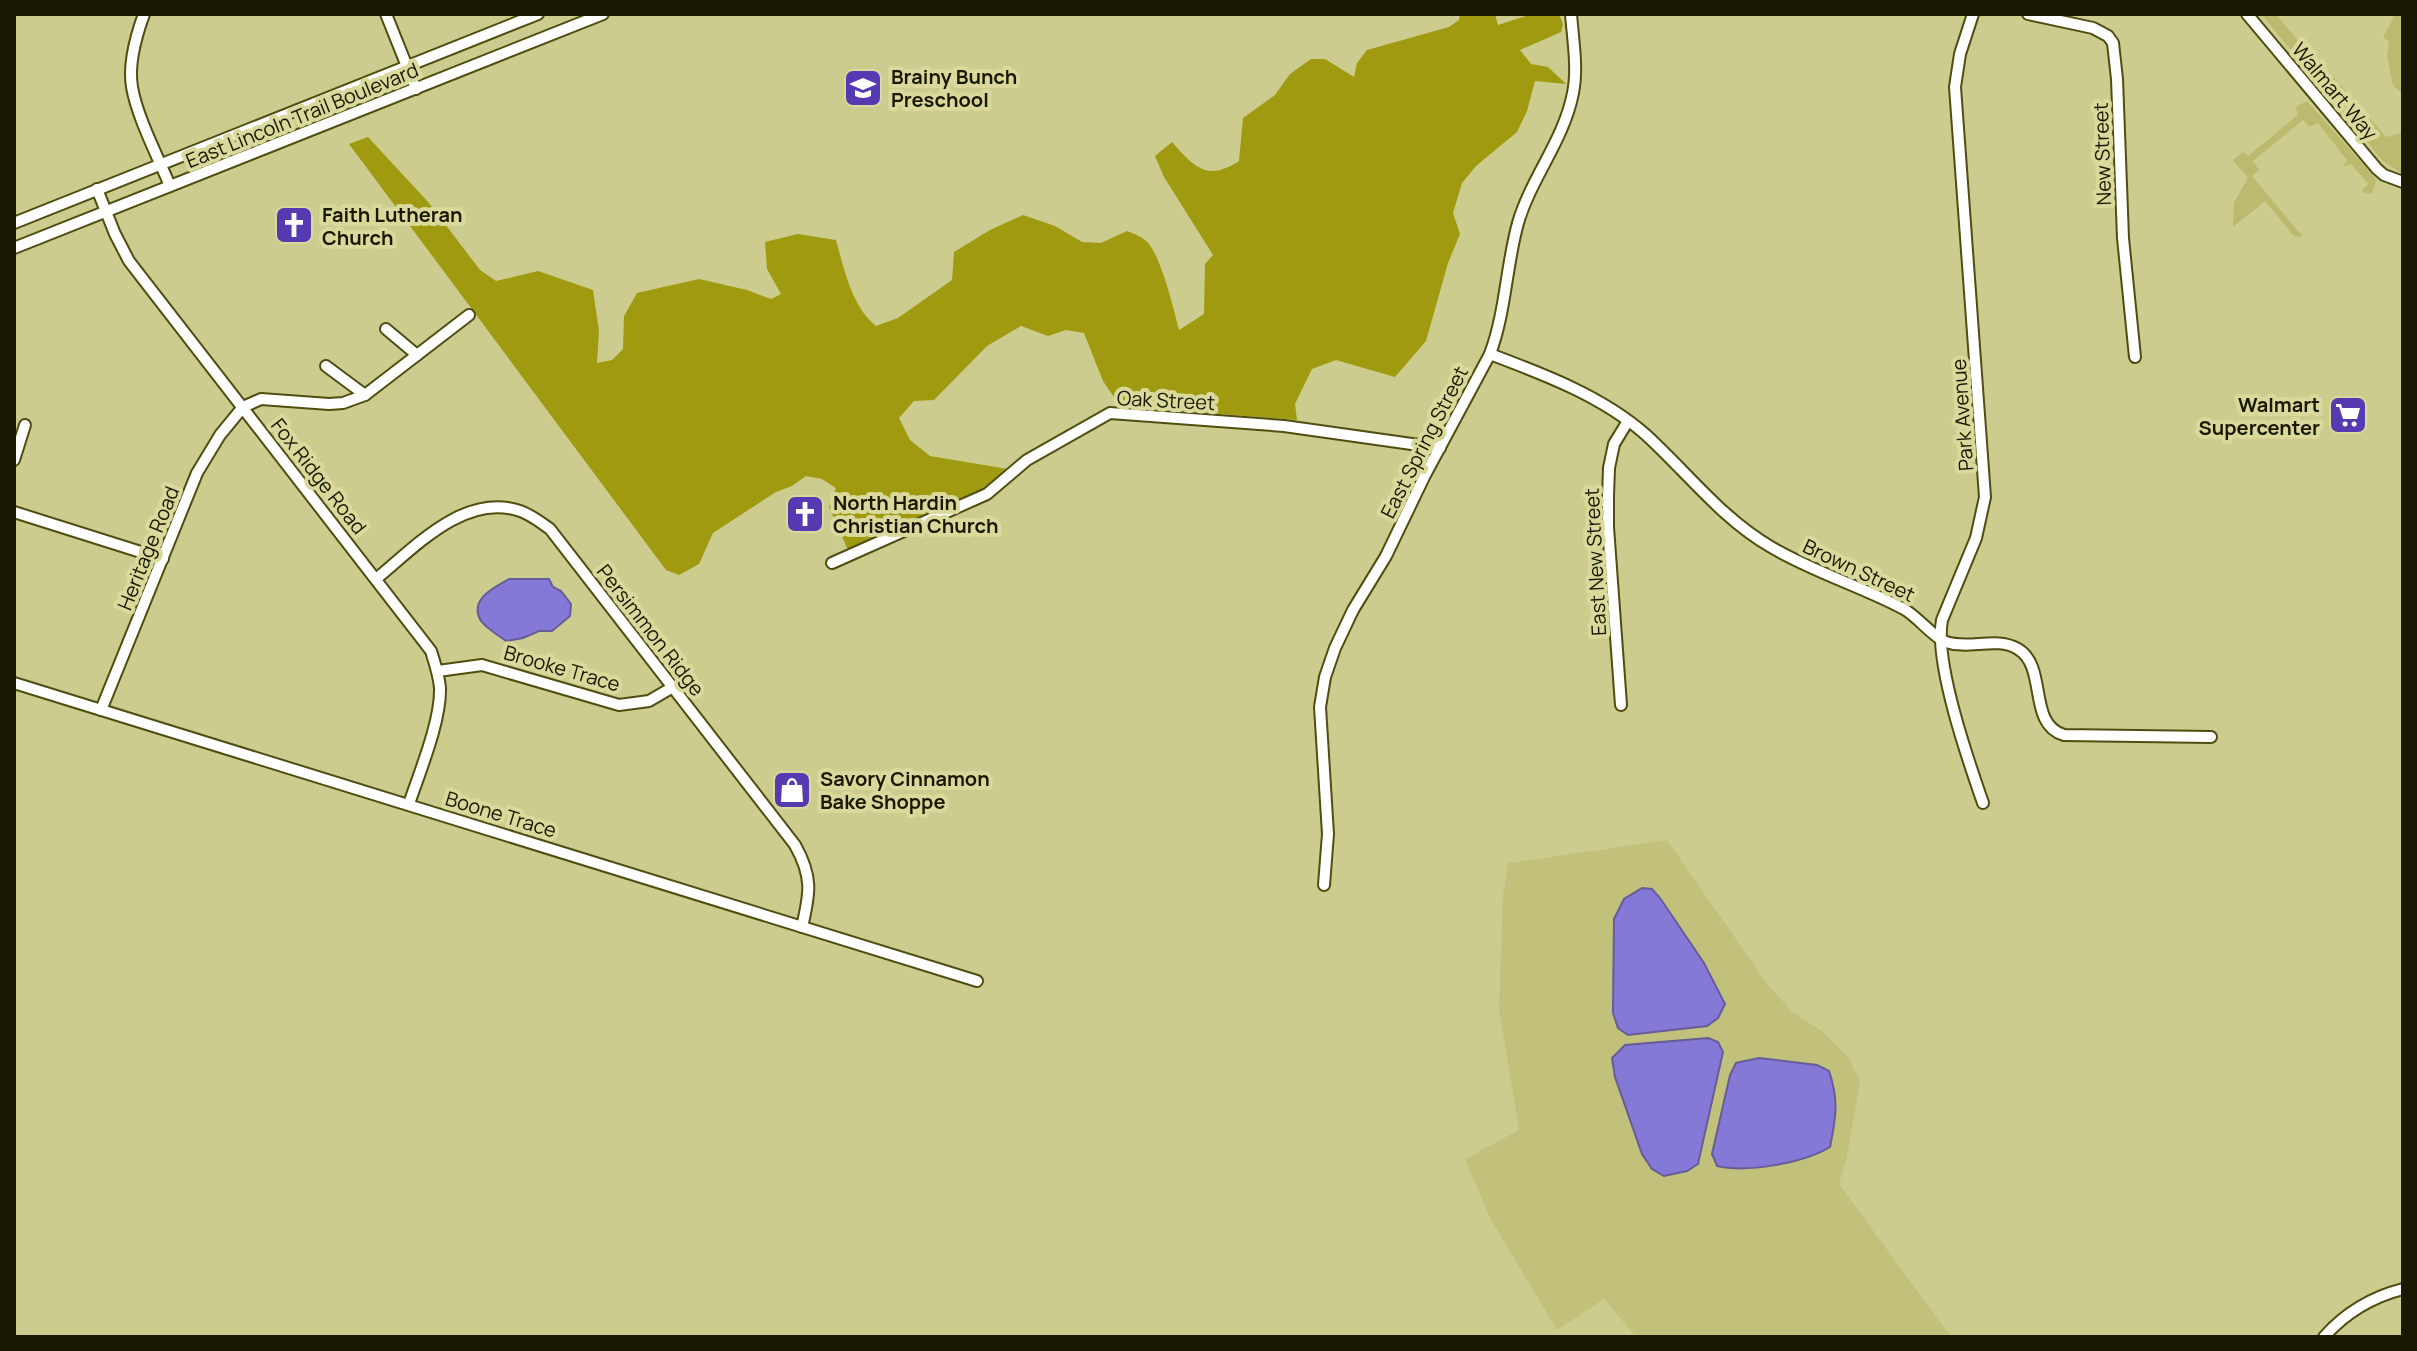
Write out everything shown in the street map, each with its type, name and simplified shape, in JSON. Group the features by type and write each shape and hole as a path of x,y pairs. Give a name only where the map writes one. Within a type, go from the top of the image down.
{"street":[{"path":"144,14 132,60 131,85 170,186"},
{"path":"386,14 416,89"},
{"name":"East Lincoln Trail Boulevard","path":"14,223 538,14"},
{"name":"East Spring Street","path":"1324,885 1328,834 1320,707 1325,677 1353,610 1386,556 1490,354 1500,324 1518,224 1526,199 1561,128 1572,97 1575,56 1571,14"},
{"name":"Park Avenue","path":"1973,14 1960,54 1955,87 1985,497 1976,538 1942,620 1940,639 1957,718 1983,803"},
{"name":"New Street","path":"2028,14 2101,31 2113,43 2122,224 2135,357"},
{"name":"Walmart Way","path":"2247,14 2377,169 2403,182"},
{"name":"East Lincoln Trail Boulevard","path":"14,248 597,15"},
{"name":"Fox Ridge Road","path":"97,189 129,261 426,644 438,671 438,712 409,804"},
{"path":"243,407 261,399 329,404 343,403 365,395 469,315"},
{"path":"386,329 417,355"},
{"name":"Brown Street","path":"1490,354 1593,399 1628,421 1748,533 1799,561 1908,611 1940,639"},
{"path":"326,366 365,395"},
{"name":"Heritage Road","path":"101,710 197,473 220,435 243,407"},
{"name":"Oak Street","path":"832,563 987,494 1027,460 1110,413 1284,426 1440,448"},
{"name":"East New Street","path":"1621,705 1608,496 1614,444 1628,421"},
{"path":"14,460 25,425"},
{"name":"Persimmon Ridge","path":"376,579 454,517 472,510 495,507 517,510 550,529 795,845 810,881 802,927"},
{"path":"14,512 163,559"},
{"path":"1940,639 1956,644 2009,645 2020,650 2032,666 2044,715 2056,733 2211,737"},
{"name":"Brooke Trace","path":"438,671 482,665 619,705 649,701 673,687"},
{"name":"Boone Trace","path":"14,683 977,981"},
{"path":"2324,1337 2362,1305 2382,1294 2403,1289"}],"shaded area":[{"path":"1460,14 1495,14 1498,25 1532,14 1559,14 1563,24 1561,32 1520,50 1531,64 1548,67 1566,84 1535,81 1527,111 1517,132 1476,166 1462,183 1453,213 1460,234 1448,263 1426,341 1395,377 1336,360 1312,369 1295,404 1297,420 1120,406 1103,381 1084,333 1066,330 1048,336 1021,326 987,346 934,400 914,401 899,418 910,440 930,456 1008,469 984,491 848,550 829,507 836,488 822,479 806,476 713,533 699,564 679,575 666,570 349,144 368,137 429,203 480,270 496,281 538,271 593,290 599,331 597,363 612,360 623,349 624,316 637,293 699,279 771,299 781,294 767,269 765,242 798,234 836,240 855,298 876,326 898,318 952,280 954,252 1023,215 1055,226 1082,242 1101,243 1127,231 1143,239 1151,246 1161,268 1179,330 1204,314 1205,264 1213,255 1164,177 1155,156 1172,142 1202,169 1210,171 1228,167 1239,161 1243,118 1275,95 1290,74 1311,59 1325,59 1354,77 1357,63 1367,50 1449,27 1459,20"},
{"path":"2261,14 2276,14 2386,137 2403,133 2403,174 2383,161"},
{"path":"2395,14 2403,14 2403,93 2393,86 2387,56 2389,41 2383,37"},
{"path":"2307,101 2374,177 2376,182 2371,194 2363,192 2368,184 2351,164 2343,167 2347,160 2318,123 2310,127 2303,120 2253,161 2259,170 2252,176 2303,237 2294,236 2265,201 2233,227 2234,203 2248,178 2233,160 2243,152 2248,156 2298,115 2295,107"},
{"path":"509,579 549,579 571,604 570,616 552,631 539,631 506,641 481,621 478,606 485,595"},
{"path":"1667,840 1768,985 1792,1012 1822,1031 1848,1057 1860,1081 1847,1157 1839,1184 1951,1337 1636,1337 1604,1299 1557,1330 1490,1218 1465,1159 1519,1130 1499,1010 1503,896 1508,863"},
{"path":"1642,888 1652,889 1660,898 1704,963 1725,1004 1718,1018 1707,1026 1628,1035 1618,1028 1613,1013 1614,919 1624,899"},
{"path":"1708,1038 1718,1042 1723,1052 1698,1164 1687,1171 1664,1176 1652,1169 1642,1154 1615,1077 1612,1058 1625,1045"},
{"path":"1759,1058 1817,1065 1829,1071 1836,1109 1830,1147 1806,1158 1775,1165 1744,1168 1717,1166 1712,1154 1730,1075 1736,1063"}],"place":[{"name":"Brainy Bunch Preschool","path":"863,88"},
{"name":"Faith Lutheran Church","path":"294,225"},
{"name":"Walmart Supercenter","path":"2348,415"},
{"name":"North Hardin Christian Church","path":"805,514"},
{"name":"Savory Cinnamon Bake Shoppe","path":"792,790"}]}
